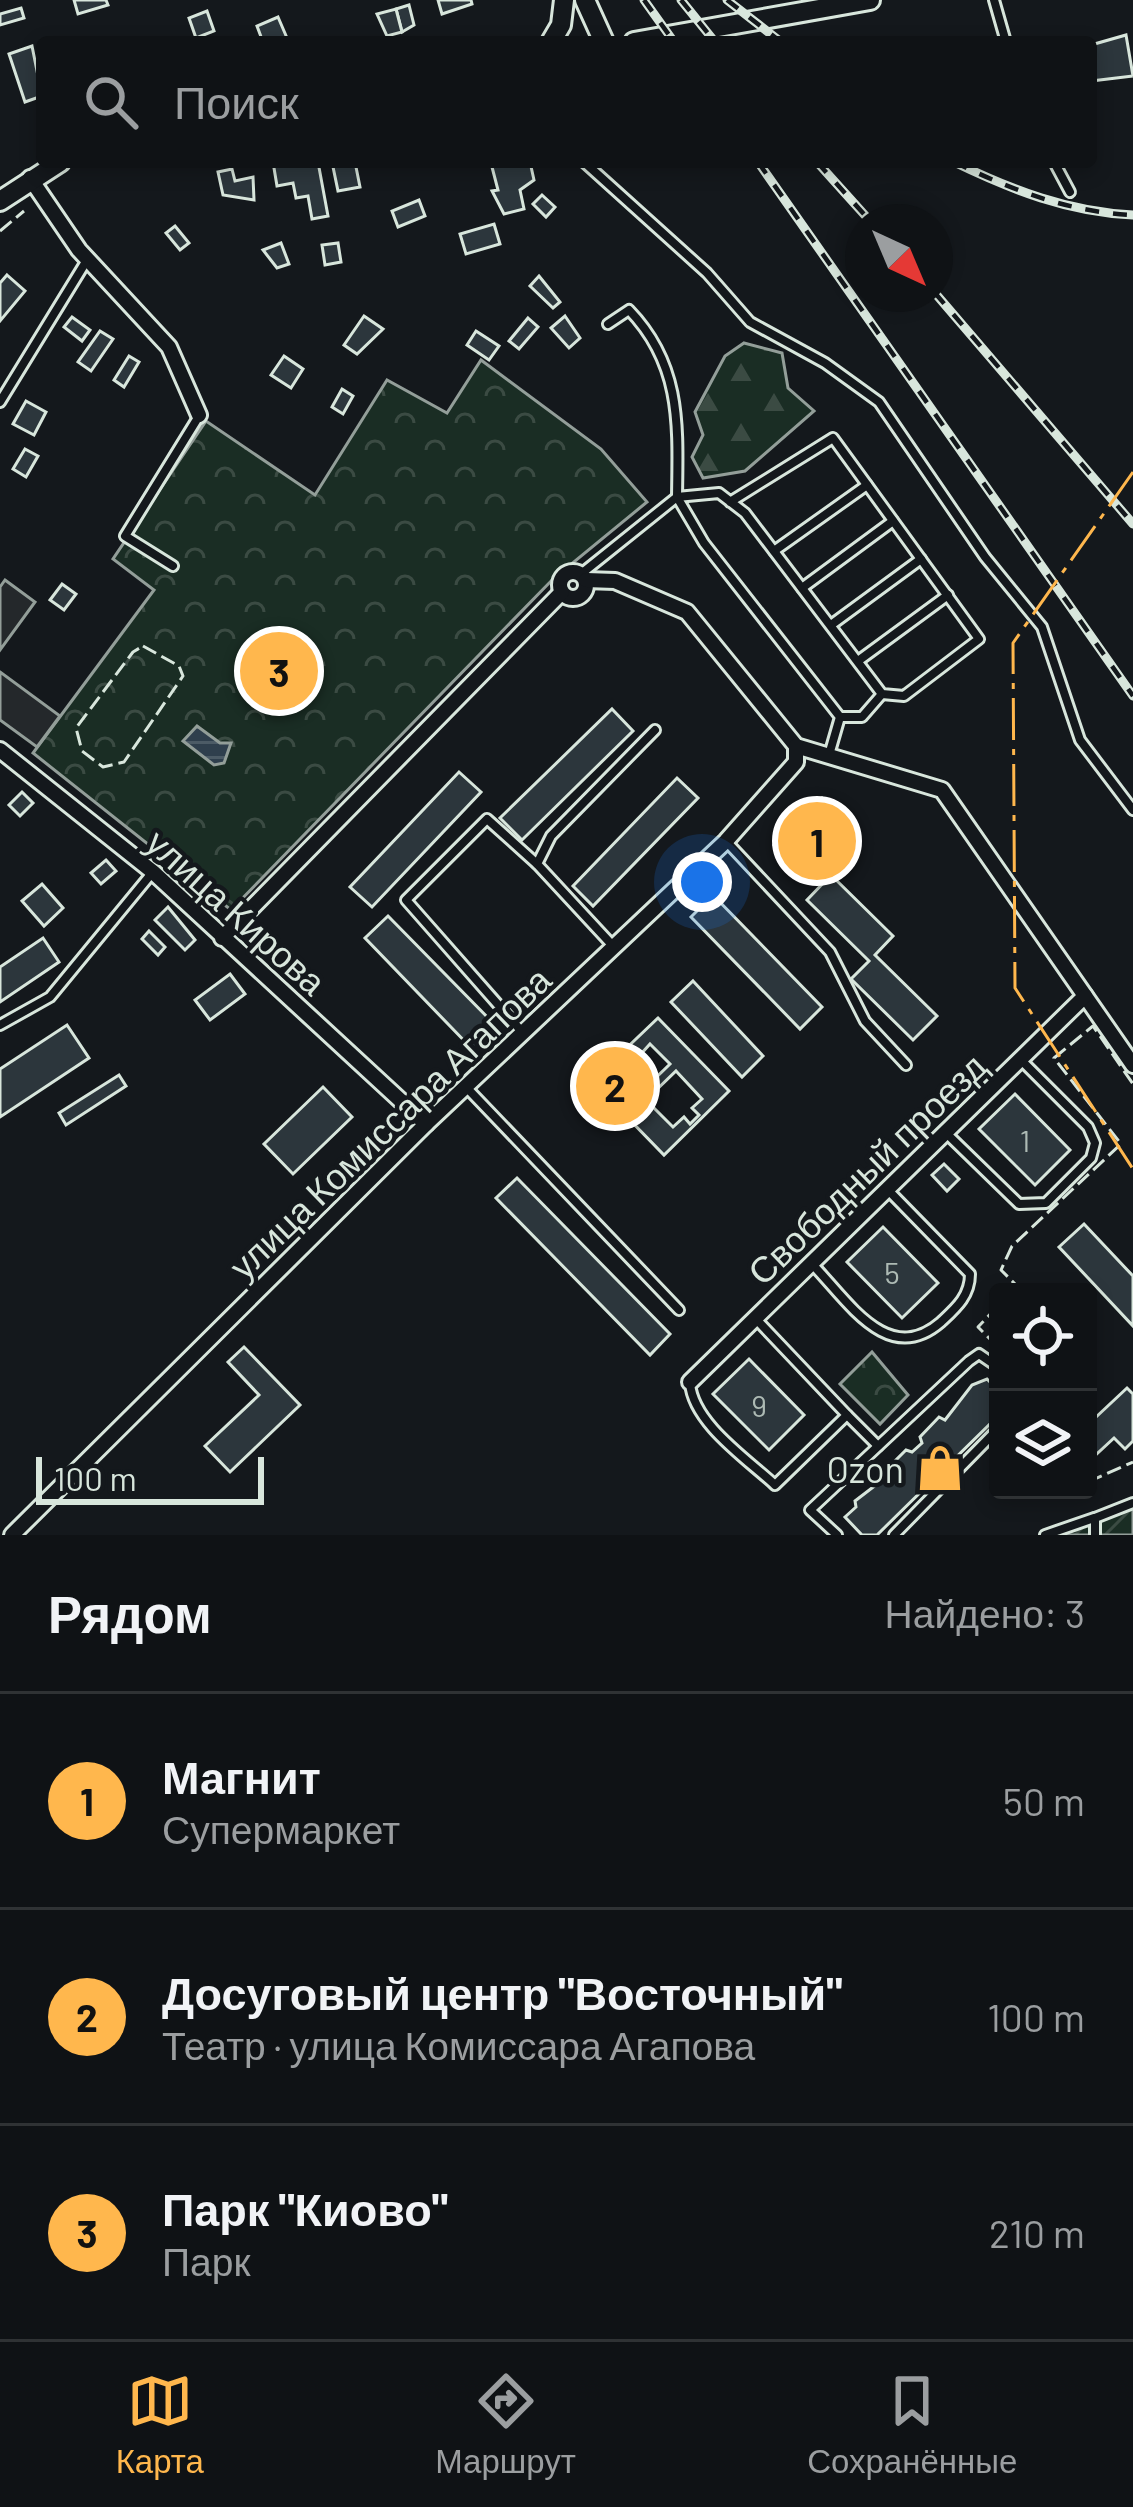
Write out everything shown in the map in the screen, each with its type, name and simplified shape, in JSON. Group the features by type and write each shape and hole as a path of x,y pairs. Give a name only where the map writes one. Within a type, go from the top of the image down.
{"main road":[{"path":"554,36 561,26 564,0"},
{"path":"584,0 601,36"},
{"path":"678,36 816,4 870,0"},
{"path":"0,201 49,168"}],"street":[{"path":"30,178 88,260 169,347 200,415"},
{"path":"222,938 562,592 566,574 615,580 687,612 796,746 942,790 1133,1065"},
{"name":"улица Комиссара Агапова","path":"12,1535 426,1124 726,841 796,762 796,746"},
{"name":"улица Кирова","path":"0,750 153,872 426,1124"},
{"name":"Свободный проезд","path":"690,1382 1085,996"}],"lane":[{"path":"994,0 1004,36"},
{"path":"591,168 706,273 750,322 825,363 879,402 986,557 1042,627 1080,740 1133,810"},
{"path":"1057,168 1070,192"},
{"path":"0,402 88,260"},
{"path":"608,324 629,310 657,339 679,421 677,497 704,543 840,717"},
{"path":"172,566 125,536 200,415"},
{"path":"584,577 677,497 719,493 774,551 883,694 904,696 979,639 833,437 730,502"},
{"path":"774,551 867,485"},
{"path":"802,588 893,520"},
{"path":"831,625 921,559"},
{"path":"858,661 948,595"},
{"path":"840,717 862,717 883,694"},
{"path":"829,756 840,717"},
{"path":"537,864 551,836 655,730"},
{"path":"523,1033 406,900 487,819 614,946"},
{"path":"726,841 830,952 865,1021 906,1065"},
{"path":"0,1025 50,997 153,872"},
{"path":"944,1131 1019,1204 1046,1203 1090,1158 1095,1143 1088,1127 1020,1059"},
{"path":"466,1088 679,1310"},
{"path":"812,1264 883,1337 904,1341 925,1335 946,1317 968,1293 970,1274 887,1189"},
{"path":"755,1318 878,1446"},
{"path":"837,1535 810,1510 979,1354 989,1361"},
{"path":"690,1382 691,1399 706,1420 775,1485 847,1415"},
{"path":"894,1535 989,1438"},
{"path":"1045,1535 1133,1503"},
{"path":"1095,1518 1095,1535"}],"green space":[{"path":"744,343 782,353 788,388 814,411 745,471 703,478 692,457 703,435 695,412 725,356"},
{"path":"481,360 601,449 647,502 553,579 231,910 33,753 154,590 113,559 206,421 315,495 387,380 447,413"},
{"path":"872,1352 908,1395 880,1424 840,1384"},
{"path":"1133,1505 1133,1535 1055,1535"}],"shaded area":[{"path":"5,580 35,602 0,650 0,587"},
{"path":"0,672 60,716 37,747 0,720"}],"water":[{"path":"197,726 220,743 231,743 224,763 214,765 183,741"}],"building":[{"path":"74,0 106,0 108,5 78,14"},
{"path":"438,0 471,0 472,4 442,14"},
{"path":"409,5 414,25 402,32 396,9"},
{"path":"21,8 24,18 0,25 0,14"},
{"path":"396,9 402,32 387,36 377,14"},
{"path":"207,11 214,31 195,36 189,18"},
{"path":"278,17 286,36 261,36 257,26"},
{"path":"1126,35 1133,76 1097,80 1097,43"},
{"path":"32,46 36,98 25,102 9,54"},
{"path":"274,168 319,168 328,216 312,219 308,196 296,198 293,183 277,186"},
{"path":"333,168 356,168 360,187 338,191"},
{"path":"492,168 531,168 534,180 520,190 524,209 504,214 492,191 498,190"},
{"path":"232,169 235,181 253,177 254,200 223,195 218,172"},
{"path":"542,195 555,207 546,217 533,204"},
{"path":"419,200 425,216 398,227 392,211"},
{"path":"494,224 500,244 466,254 460,234"},
{"path":"175,226 189,243 180,250 166,233"},
{"path":"281,243 289,264 277,268 263,250"},
{"path":"338,243 341,262 325,265 322,245"},
{"path":"7,275 25,291 0,321 0,283"},
{"path":"539,276 560,302 553,308 530,286"},
{"path":"364,316 383,329 357,354 344,345"},
{"path":"565,316 580,338 569,348 551,328"},
{"path":"72,317 90,330 82,341 64,327"},
{"path":"528,318 538,327 519,349 509,341"},
{"path":"100,331 113,339 91,371 78,362"},
{"path":"476,331 499,346 489,360 467,345"},
{"path":"129,356 139,362 124,387 114,380"},
{"path":"284,356 303,369 291,388 271,375"},
{"path":"342,389 353,396 343,414 332,407"},
{"path":"26,401 46,412 34,435 13,424"},
{"path":"25,449 38,456 26,477 13,469"},
{"path":"62,584 76,594 64,610 50,600"},
{"path":"612,709 633,731 522,840 500,818"},
{"path":"459,772 481,792 372,907 350,887"},
{"path":"677,778 698,798 593,906 573,886"},
{"path":"22,792 33,803 20,816 9,805"},
{"path":"822,798 859,836 811,883 774,845"},
{"path":"106,860 116,871 101,884 91,873"},
{"path":"831,875 893,936 875,955 937,1016 913,1040 851,979 869,961 807,900"},
{"path":"42,884 63,908 44,926 22,901"},
{"path":"713,895 822,1007 800,1029 691,917"},
{"path":"168,907 195,940 185,950 155,920"},
{"path":"388,916 499,1029 475,1052 365,938"},
{"path":"149,931 165,947 158,955 142,939"},
{"path":"43,938 59,962 0,1002 0,967"},
{"path":"230,974 245,994 210,1020 195,1000"},
{"path":"693,981 763,1056 742,1077 671,1002"},
{"path":"658,1018 729,1091 664,1155 592,1081","holes":["650,1044 670,1064 640,1093 621,1073 631,1063 624,1057 633,1048 640,1055","676,1071 702,1099 692,1108 699,1115 690,1124 684,1117 673,1127 646,1100"]},
{"path":"67,1025 89,1058 0,1117 0,1069"},
{"path":"119,1075 126,1086 66,1125 59,1113"},
{"path":"323,1087 352,1117 293,1174 264,1144"},
{"path":"1015,1094 1070,1150 1035,1185 979,1129"},
{"path":"944,1164 959,1179 947,1191 932,1175"},
{"path":"517,1178 670,1334 650,1355 496,1198"},
{"path":"1084,1224 1133,1276 1133,1326 1097,1283 1059,1247"},
{"path":"883,1227 938,1283 902,1318 847,1262"},
{"path":"244,1347 300,1405 230,1472 205,1446 259,1395 228,1362"},
{"path":"749,1359 804,1415 769,1450 713,1394"},
{"path":"989,1381 989,1425 877,1535 862,1535 845,1517 856,1507 855,1501 889,1475 887,1469 906,1450 912,1452 922,1443 920,1437 939,1417 945,1420 972,1385"},
{"path":"1127,1388 1133,1394 1133,1441 1125,1449 1114,1438 1097,1454 1097,1416"}],"railway":[{"path":"644,0 670,36"},
{"path":"681,0 710,36"},
{"path":"727,0 773,36"},
{"path":"762,168 1133,696"},
{"path":"822,168 855,204"},
{"path":"967,168 1041,198 1133,215"},
{"path":"951,312 1133,524"}],"fence":[{"path":"0,231 24,211"},
{"path":"143,646 179,666 183,676 124,762 103,767 82,751 76,728 133,652 143,646"},
{"path":"1014,1283 1001,1270 1012,1246 1121,1144 1054,1058 1093,1026 1133,1084"},
{"path":"989,1315 978,1327 989,1338"},
{"path":"1097,1478 1133,1462"}],"power":[{"path":"1133,472 1013,643 1015,988 1133,1169"}],"place":[{"name":"Парк \"Киово\"","path":"279,671"},
{"name":"Магнит","path":"817,841"},
{"name":"Досуговый центр \"Восточный\"","path":"615,1086"},
{"name":"Ozon","path":"940,1468"}]}
